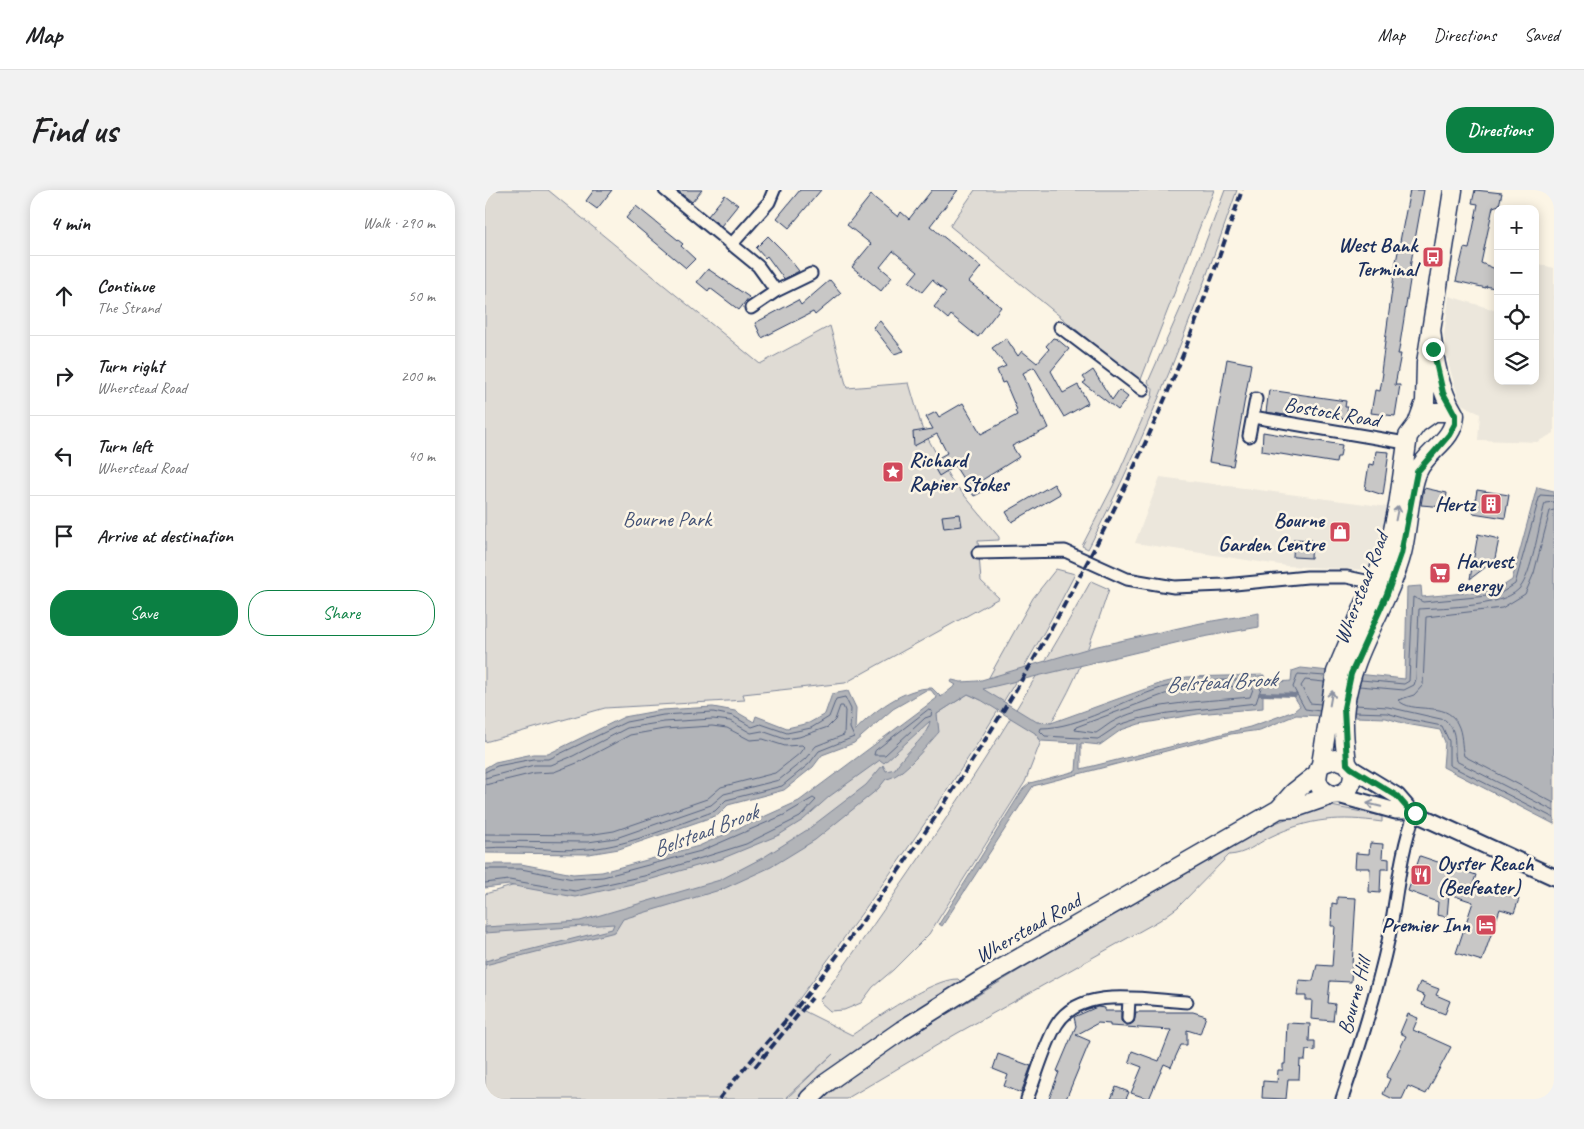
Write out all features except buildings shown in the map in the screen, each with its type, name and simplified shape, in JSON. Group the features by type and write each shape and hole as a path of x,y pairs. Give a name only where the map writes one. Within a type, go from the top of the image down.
{"main road":[{"name":"Wherstead Road","path":"1319,769 1335,724 1344,673 1390,544 1396,518 1406,443 1410,432 1417,424 1425,402 1426,363 1453,190"},
{"name":"Wherstead Road","path":"1344,673 1387,594 1401,554 1417,472 1452,430 1455,417 1440,381 1431,329"},
{"path":"1417,424 1434,412 1453,412"},
{"name":"Wherstead Road","path":"1335,724 1349,766 1352,783 1344,793 1335,795"},
{"path":"1279,809 1319,769 1335,759 1397,796 1413,812 1554,877"},
{"path":"1319,769 1320,788 1335,795 1396,811 1413,812"},
{"path":"1279,809 1295,808 1335,795"},
{"name":"Wherstead Road","path":"809,1099 825,1083 894,1035 975,984 1279,809"}],"street":[{"path":"665,190 758,266 776,291"},
{"path":"731,245 769,202 774,190"},
{"path":"751,308 776,291 811,274"},
{"path":"1060,327 1143,390"},
{"name":"Bostock Road","path":"1249,436 1256,399"},
{"name":"Bostock Road","path":"1253,417 1406,443"},
{"path":"978,553 1065,551 1127,579 1174,587 1225,585 1307,577 1347,577 1375,583"},
{"name":"Bourne Hill","path":"1342,1099 1371,1008 1388,938 1413,812"},
{"path":"1128,1018 1129,999"},
{"path":"1027,1099 1056,1025 1064,1014 1089,1000 1129,999 1187,1002"}],"shaded area":[{"path":"1539,264 1554,268 1554,433 1537,442 1478,440 1480,414 1460,403 1449,366 1444,336 1449,296 1494,310 1494,385 1539,385"},
{"path":"1160,477 1388,507 1370,570 1287,566 1135,543"}],"green space":[{"name":"Bourne Park","path":"485,190 548,190 760,364 830,326 847,388 909,383 922,428 950,478 999,537 999,540 978,541 981,581 999,598 845,683 743,694 745,700 605,708 485,742"},
{"path":"975,190 1214,190 1140,382 950,226"},
{"path":"1225,190 1237,190 1187,327 1151,417 1088,549 1082,546 1113,486 1152,397 1153,389 1148,382 1182,305"},
{"path":"1056,569 1075,574 1013,687 979,742 907,849 794,1006 852,1035 889,1010 934,985 947,980 958,979 961,982 803,1099 786,1099 833,1054 784,1099 485,1099 485,894 512,886 721,859 968,694 981,700 983,688 1033,598"},
{"path":"1091,581 1109,589 1084,658 1069,691 1051,723 1037,722 1035,733 1041,741 1025,782 929,934 873,987 861,1003 844,1010 830,1011 819,1001 927,847 995,743"},
{"path":"1331,806 1377,815 1382,817 1382,822 1338,819 1312,822 1270,837 1245,851 1229,855 1178,907 1160,920 956,1034 846,1099 823,1099 876,1057 1107,917 1268,826 1309,810"}],"water":[{"path":"1537,487 1554,491 1554,824 1443,767 1445,742 1440,730 1406,724 1386,718 1296,715 1260,730 1231,734 1033,786 942,926 939,924 1023,789 1030,783 1076,771 1078,743 1041,741 1035,733 968,694 937,714 939,732 907,767 886,779 878,789 815,840 771,867 723,889 623,919 615,932 485,965 485,961 612,929 614,924 485,933 485,927 580,921 720,880 764,857 807,830 866,785 883,765 886,771 895,769 925,734 930,721 884,763 880,760 830,796 803,820 779,835 721,859 645,881 575,897 509,885 485,888 485,864 521,864 573,874 602,872 699,846 799,801 937,698 931,690 926,690 893,709 854,743 822,755 813,767 784,790 728,805 718,815 619,849 589,854 485,853 485,768 495,762 533,754 548,754 624,717 662,710 713,707 735,711 754,722 756,716 787,728 809,723 825,714 832,694 848,691 856,708 855,731 870,716 900,696 932,688 941,697 956,685 951,682 952,680 961,682 978,681 1093,647 1201,623 1259,613 1259,627 1192,639 983,689 1037,722 1051,723 1162,683 1187,677 1264,675 1264,683 1291,681 1292,671 1301,668 1405,679 1407,587 1421,586 1422,597 1497,590 1512,580","holes":["1292,693 1300,706 1294,711 1250,727 1081,769 1081,743 1100,745 1121,730 1139,724 1198,714 1263,708 1263,694"]}],"waterway":[{"name":"Belstead Brook","path":"1260,694 1295,695"}],"railway":[{"path":"719,1099 809,993 869,913 959,780 1043,643 1082,573 1165,399 1200,310 1242,190"},
{"path":"755,1067 812,998"}],"place":[{"name":"West Bank Terminal","path":"1433,257"},
{"name":"Richard Rapier Stokes","path":"893,472"},
{"name":"Hertz","path":"1491,504"},
{"name":"Bourne Garden Centre","path":"1340,532"},
{"name":"Harvest energy","path":"1440,573"},
{"name":"Oyster Reach (Beefeater)","path":"1421,875"},
{"name":"Premier Inn","path":"1486,925"}],"route":[{"path":"1415,813 1410,811 1397,796 1347,764 1343,724 1347,689 1351,674 1387,594 1401,554 1408,526 1417,472 1449,435 1455,424 1455,415 1443,393 1433,349"}]}
